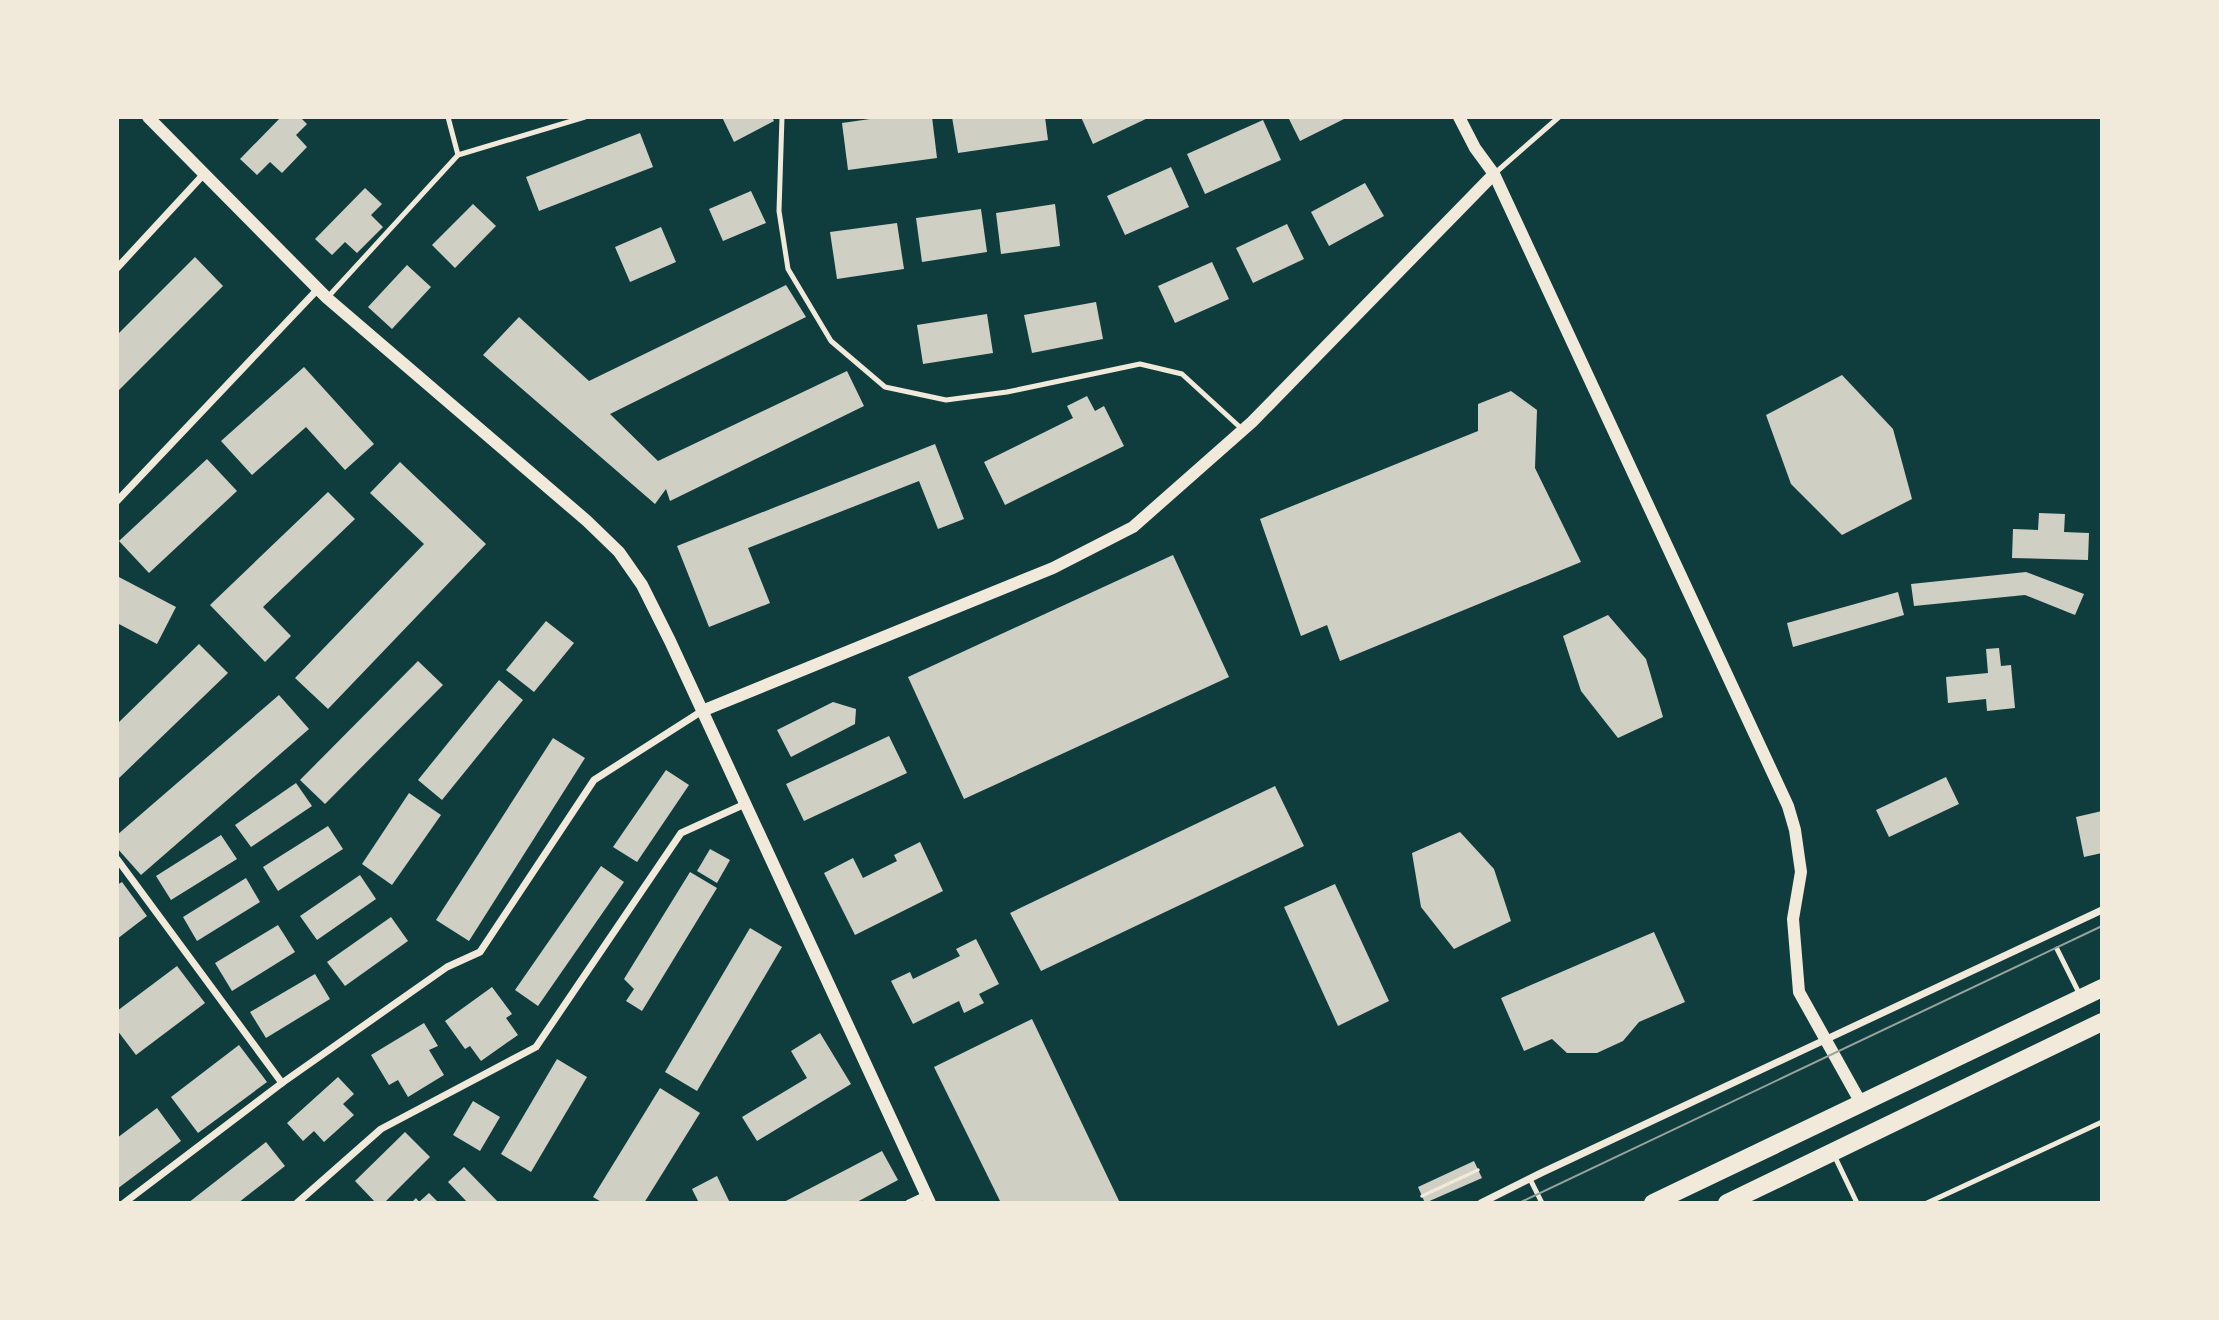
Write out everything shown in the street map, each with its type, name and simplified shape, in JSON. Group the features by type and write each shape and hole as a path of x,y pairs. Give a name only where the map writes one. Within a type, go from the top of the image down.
{"highway":[{"path":"1653,1203 2102,988"},
{"path":"1727,1203 2102,1022"}],"street":[{"path":"148,117 323,294 587,521 619,552 642,585 928,1199 909,1203"},
{"path":"1459,117 1475,148 1494,174 1788,806 1795,830 1801,872 1793,919 1799,992 1861,1103"},
{"path":"117,268 204,174"},
{"path":"124,1203 282,1083 447,967 480,952 594,780 702,711 1053,568 1133,527 1243,429 1494,174"},
{"path":"117,501 323,294"},
{"path":"297,1203 381,1129 536,1047 681,833 745,804"},
{"path":"117,859 282,1083"},
{"path":"1481,1203 2102,910"}],"lane":[{"path":"448,117 458,155"},
{"path":"323,294 458,155 585,117"},
{"path":"782,117 779,211 788,269 831,341 885,387 946,400 1007,392 1140,364 1182,374 1243,429"},
{"path":"1494,174 1559,117"},
{"path":"2057,948 2081,998"},
{"path":"1927,1203 2102,1122"},
{"path":"1833,1152 1857,1203"},
{"path":"1530,1179 1542,1203"}],"path":[{"path":"1422,1196 1478,1170"}],"building":[{"path":"281,117 300,117 307,124 296,135 307,147 282,173 270,162 257,175 240,159"},
{"path":"722,117 772,117 774,121 734,142"},
{"path":"884,117 932,117 937,158 848,170 842,123"},
{"path":"952,117 1045,117 1048,140 958,153"},
{"path":"1081,117 1150,117 1093,144"},
{"path":"1288,117 1348,117 1300,141"},
{"path":"1263,120 1281,160 1205,194 1187,154"},
{"path":"640,133 653,167 539,211 526,177"},
{"path":"1171,167 1189,207 1125,235 1107,196"},
{"path":"1365,183 1384,216 1329,246 1311,212"},
{"path":"365,188 382,204 371,215 383,227 357,253 345,242 332,255 315,239"},
{"path":"751,191 766,223 723,241 709,209"},
{"path":"473,204 496,226 455,268 432,245"},
{"path":"1055,204 1060,246 1001,254 996,213"},
{"path":"981,209 987,252 922,262 916,218"},
{"path":"897,223 904,269 837,279 830,232"},
{"path":"1287,224 1304,259 1253,283 1236,248"},
{"path":"661,227 676,262 630,282 615,247"},
{"path":"195,257 223,286 117,392 117,335"},
{"path":"1212,262 1229,299 1175,323 1158,286"},
{"path":"407,265 431,287 392,329 368,307"},
{"path":"786,285 806,317 610,414 658,461 847,371 864,406 670,501 666,489 655,504 483,355 519,317 589,381"},
{"path":"1096,302 1103,339 1032,353 1024,315"},
{"path":"987,314 993,353 923,364 917,325"},
{"path":"304,367 374,444 345,470 306,427 252,475 221,441"},
{"path":"1842,375 1893,429 1912,499 1842,535 1791,484 1766,415"},
{"path":"1511,391 1537,410 1535,468 1581,562 1340,661 1327,625 1301,636 1260,519 1478,431 1478,404"},
{"path":"1087,396 1095,411 1104,406 1124,446 1005,505 984,462 1073,418 1067,406"},
{"path":"935,444 964,519 938,529 919,481 748,548 770,603 709,627 677,546"},
{"path":"207,459 237,491 149,573 119,541"},
{"path":"400,462 486,544 328,709 295,678 424,544 370,493"},
{"path":"328,492 355,519 263,607 291,636 265,662 210,605"},
{"path":"2039,513 2065,514 2064,532 2089,533 2088,560 2012,558 2013,529 2038,530"},
{"path":"1173,555 1229,677 964,799 908,677"},
{"path":"2026,572 2084,594 2075,615 2025,595 1914,606 1911,584"},
{"path":"117,576 176,607 157,644 117,623"},
{"path":"1898,592 1904,615 1793,647 1787,623"},
{"path":"1608,615 1646,659 1663,717 1618,738 1581,691 1563,636"},
{"path":"546,621 574,643 534,692 506,670"},
{"path":"199,644 228,673 117,780 117,724"},
{"path":"1999,648 2001,666 2011,665 2015,708 1987,711 1986,699 1948,703 1946,677 1988,673 1986,649"},
{"path":"418,661 443,685 325,804 300,780"},
{"path":"499,680 523,700 442,800 418,780"},
{"path":"279,695 309,729 141,875 117,848 117,835"},
{"path":"833,702 856,709 855,724 791,757 777,730"},
{"path":"889,736 907,773 804,821 786,784"},
{"path":"553,738 585,758 469,941 436,920"},
{"path":"666,770 689,785 637,862 613,847"},
{"path":"1946,777 1959,804 1889,837 1876,810"},
{"path":"296,783 312,806 251,847 235,825"},
{"path":"1275,786 1304,846 1041,971 1010,913"},
{"path":"409,793 441,815 392,885 362,864"},
{"path":"2102,811 2102,853 2084,857 2076,817"},
{"path":"328,826 343,849 278,891 263,867"},
{"path":"1460,832 1494,869 1511,921 1454,949 1421,907 1412,853"},
{"path":"221,835 237,859 171,900 156,876"},
{"path":"920,842 943,891 855,935 824,873 853,858 863,878 897,861 894,855"},
{"path":"710,849 730,860 717,883 697,871"},
{"path":"601,866 624,882 538,1006 515,990"},
{"path":"690,872 717,888 642,1011 626,1001 634,989 624,979"},
{"path":"360,875 376,899 317,940 300,916"},
{"path":"246,878 260,902 197,941 183,917"},
{"path":"122,882 147,916 117,939 117,885"},
{"path":"1335,884 1389,1001 1338,1026 1284,907"},
{"path":"391,917 408,941 345,986 327,962"},
{"path":"278,925 295,952 232,991 215,963"},
{"path":"750,928 782,947 697,1091 665,1072"},
{"path":"1654,932 1685,1002 1639,1022 1623,1041 1597,1053 1567,1053 1552,1039 1524,1051 1501,998"},
{"path":"976,939 999,984 979,994 984,1003 964,1013 959,1001 913,1024 891,981 910,972 913,979 960,956 956,949"},
{"path":"177,966 205,1003 136,1055 117,1030 117,1011"},
{"path":"315,974 330,999 266,1038 250,1012"},
{"path":"492,987 512,1014 506,1018 518,1035 481,1061 470,1046 465,1049 445,1021"},
{"path":"1032,1019 1120,1203 1001,1203 934,1067"},
{"path":"424,1023 438,1046 429,1050 444,1075 408,1097 398,1080 389,1085 371,1055"},
{"path":"820,1033 851,1084 757,1141 742,1117 807,1078 791,1051"},
{"path":"239,1045 267,1082 198,1133 171,1097"},
{"path":"557,1059 587,1077 531,1172 501,1154"},
{"path":"338,1077 354,1094 343,1104 354,1115 324,1142 314,1131 303,1141 287,1123"},
{"path":"660,1088 700,1113 644,1203 603,1203 593,1197"},
{"path":"473,1101 500,1117 480,1151 453,1135"},
{"path":"157,1108 181,1141 117,1189 117,1138"},
{"path":"405,1132 430,1157 384,1203 376,1203 355,1181"},
{"path":"266,1142 285,1166 238,1203 188,1203"},
{"path":"882,1151 898,1180 855,1203 782,1203"},
{"path":"1474,1161 1482,1178 1425,1203 1418,1187"},
{"path":"464,1167 499,1203 468,1203 448,1182"},
{"path":"717,1176 730,1203 699,1203 692,1189"},
{"path":"429,1193 439,1203 411,1203 416,1198 419,1202"}],"tram line":[{"path":"1519,1203 2102,926"}]}
